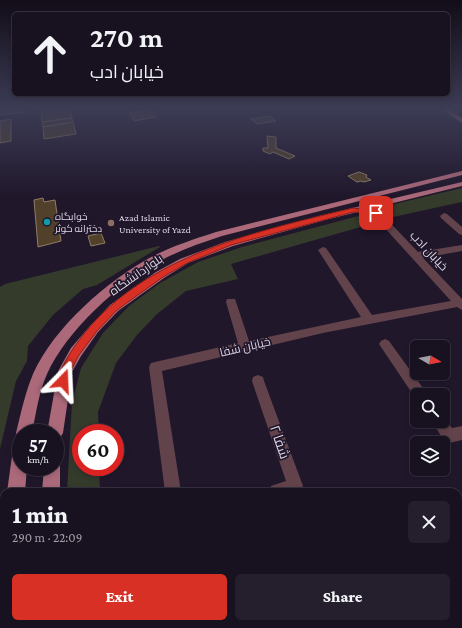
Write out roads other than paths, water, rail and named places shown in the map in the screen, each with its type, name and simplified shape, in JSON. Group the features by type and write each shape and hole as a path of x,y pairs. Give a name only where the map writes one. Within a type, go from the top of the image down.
{"main road":[{"name":"بلواردانشگاه","path":"26,424 40,374 53,352 71,328 97,303 148,264 196,241 219,234 462,173"},
{"name":"بلواردانشگاه","path":"56,424 65,371 80,346 114,308 160,275 205,252 243,240 353,210 462,184"},
{"path":"16,488 18,476"},
{"path":"50,488 51,476"}],"street":[{"path":"353,210 376,213 379,205 385,202"},
{"name":"خیابان ادب","path":"376,213 460,305"},
{"path":"444,216 462,232"},
{"path":"323,250 369,320"},
{"path":"415,256 460,250"},
{"path":"231,302 246,347"},
{"name":"خیابان شفا","path":"172,488 155,367 369,320 460,305"},
{"path":"385,344 416,388"},
{"name":"شفا ۲","path":"258,381 295,486 289,488"},
{"path":"444,428 449,436 462,433"}],"place":[{"name":"خوابگاه دخترانه کوثر","path":"47,222"},
{"name":"Azad Islamic University of Yazd","path":"111,223"}]}
